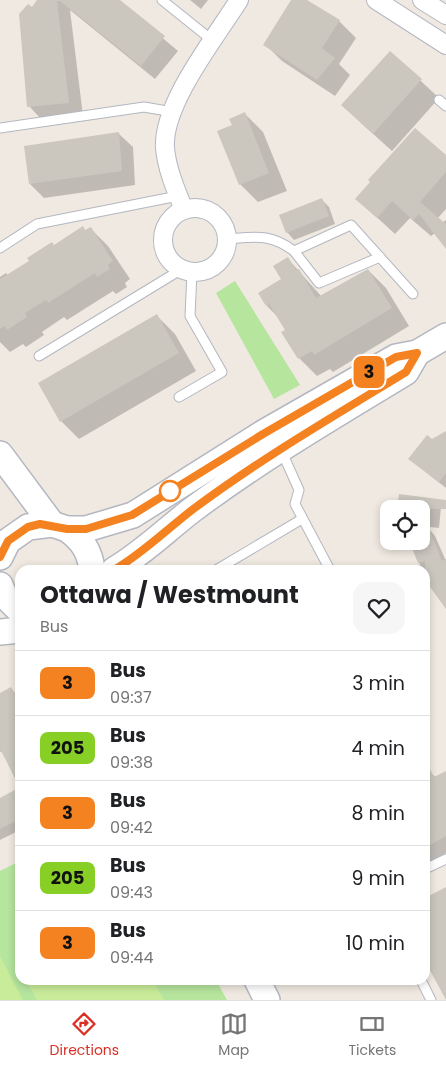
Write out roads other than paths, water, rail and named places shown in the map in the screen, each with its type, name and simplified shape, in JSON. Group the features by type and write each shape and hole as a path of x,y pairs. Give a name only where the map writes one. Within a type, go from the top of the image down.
{"main road":[{"path":"3,540 28,527 40,524 86,529 132,515 263,434 396,357 417,353 446,336"},
{"path":"122,565 142,552 192,510 281,450 406,372 417,353"},
{"path":"0,454 60,527 78,536 86,547 91,565"},
{"path":"0,584 4,595 15,607"},
{"path":"0,620 15,614"},
{"path":"0,632 15,630"},
{"path":"260,985 267,1000"}],"street":[{"path":"181,203 164,234 164,248 169,258 187,271 210,269 222,259 227,239 221,221 213,214 181,203 168,170 165,147 173,112 188,80 239,0"},
{"path":"422,0 446,14"},
{"path":"383,2 446,44"}],"lane":[{"path":"162,0 213,41"},
{"path":"0,128 144,107 173,112"},
{"path":"0,248 37,224 181,203"},
{"path":"294,251 351,225 413,294"},
{"path":"227,239 262,236 280,240 294,251 320,283 380,257"},
{"path":"40,356 187,271 190,316 222,372 179,397"},
{"path":"281,450 299,490 295,504 327,565"},
{"path":"224,565 302,519"},
{"path":"430,867 446,859"},
{"path":"424,985 432,1000"}]}
